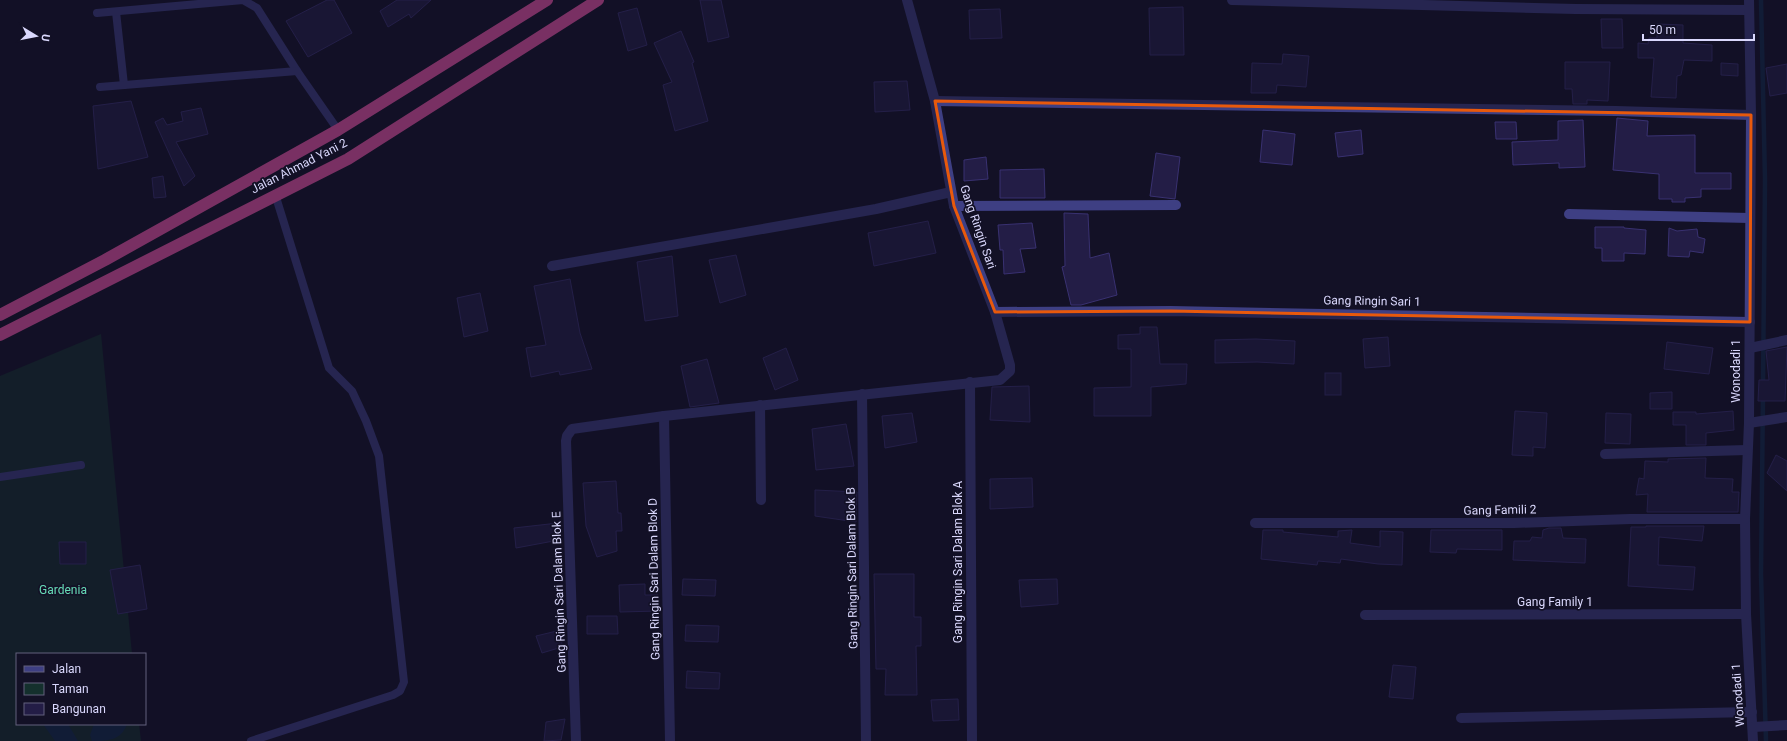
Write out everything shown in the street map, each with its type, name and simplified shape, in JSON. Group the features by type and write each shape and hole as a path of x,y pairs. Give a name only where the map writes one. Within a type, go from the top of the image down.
{"highway":[{"name":"Jalan Ahmad Yani 2","path":"0,315 105,260 338,130 547,0"},
{"name":"Jalan Ahmad Yani 2","path":"0,335 82,295 275,194 348,159 598,0"}],"street":[{"name":"Gang Ringin Sari","path":"907,0 935,101 951,192 961,205 1011,368 1010,371 1000,380 970,382"},
{"path":"1232,0 1576,9 1749,5"},
{"name":"Wonodadi 1","path":"1749,5 1751,115 1750,322 1753,347 1750,423 1747,450 1745,519 1746,614 1754,727 1753,741"},
{"path":"935,101 1608,111 1751,115"},
{"path":"552,266 876,209 951,192"},
{"path":"961,205 1176,205"},
{"path":"1569,214 1750,218"},
{"name":"Gang Ringin Sari 1","path":"995,312 1171,311 1750,322"},
{"path":"1753,347 1787,340"},
{"path":"664,416 970,382"},
{"name":"Gang Ringin Sari Dalam Blok A","path":"970,382 972,741"},
{"name":"Gang Ringin Sari Dalam Blok B","path":"862,394 866,741"},
{"path":"760,405 761,500"},
{"name":"Gang Ringin Sari Dalam Blok E","path":"576,741 567,436 572,429 664,416"},
{"name":"Gang Ringin Sari Dalam Blok D","path":"664,416 670,741"},
{"path":"1750,423 1787,417"},
{"path":"1605,454 1747,450"},
{"name":"Gang Famili 2","path":"1255,523 1514,523 1630,518 1745,519"},
{"name":"Gang Family 1","path":"1365,615 1746,614"},
{"path":"1461,718 1752,712"},
{"path":"1754,727 1787,725"}],"lane":[{"path":"97,13 243,0 257,8 297,71 338,130"},
{"path":"116,12 124,85"},
{"path":"100,87 297,71"},
{"path":"251,741 393,696 400,692 404,682 379,456 366,421 352,391 329,368 275,194"},
{"path":"0,477 81,465"}],"highlighted area":[{"path":"935,101 1751,115 1750,322 1171,311 995,312 954,206"}],"green space":[{"name":"Gardenia","path":"101,334 132,653 16,653 16,725 139,725 141,741 0,741 0,376"}],"water":[{"path":"44,725 69,725 78,741 55,741"},
{"path":"94,725 126,725 121,734 113,739 92,741 90,735"}],"building":[{"path":"327,0 334,0 352,33 308,57 286,21"},
{"path":"397,0 431,0 411,18 409,14 388,27 380,11"},
{"path":"700,0 721,0 729,37 708,42"},
{"path":"1183,7 1184,55 1150,55 1149,8"},
{"path":"637,8 647,45 628,51 618,13"},
{"path":"1000,9 1002,38 970,39 969,10"},
{"path":"1601,19 1622,19 1623,48 1602,48"},
{"path":"1657,24 1683,25 1683,43 1712,45 1712,61 1684,60 1681,75 1677,76 1676,98 1651,97 1654,58 1638,58 1638,43 1648,44 1649,38 1657,38"},
{"path":"681,31 694,62 692,63 708,121 675,131 663,85 672,82 654,43"},
{"path":"1283,54 1309,56 1306,87 1277,85 1276,93 1251,93 1252,63 1282,64"},
{"path":"1565,62 1610,62 1608,101 1587,100 1587,104 1573,104 1572,89 1565,89"},
{"path":"1721,63 1738,64 1738,76 1721,75"},
{"path":"1787,64 1787,93 1770,96 1766,68"},
{"path":"907,81 910,110 875,112 874,82"},
{"path":"131,101 148,157 98,169 93,106"},
{"path":"201,108 208,134 176,142 195,176 184,186 155,122 163,118 167,125 183,121 181,112"},
{"path":"1617,118 1648,121 1647,136 1695,135 1695,173 1731,173 1731,189 1701,189 1701,197 1685,198 1685,202 1672,202 1672,199 1659,199 1659,174 1613,170"},
{"path":"1583,120 1585,167 1559,168 1559,163 1513,165 1512,142 1558,140 1558,121"},
{"path":"1495,122 1516,122 1517,139 1496,139"},
{"path":"1263,130 1295,134 1292,165 1260,162"},
{"path":"1361,130 1363,154 1338,157 1335,133"},
{"path":"1156,153 1180,157 1175,199 1150,196"},
{"path":"986,157 988,179 964,181 964,160"},
{"path":"1044,169 1045,198 1000,198 1000,170"},
{"path":"163,176 166,197 154,198 152,178"},
{"path":"1064,213 1088,214 1090,258 1109,253 1117,295 1081,305 1071,305 1062,267 1065,266"},
{"path":"928,221 936,253 874,266 868,233"},
{"path":"1032,223 1036,248 1020,249 1025,272 1004,274 1003,250 1000,250 998,225"},
{"path":"1595,227 1624,227 1646,230 1645,254 1624,253 1624,261 1602,261 1602,248 1595,248"},
{"path":"1669,228 1677,231 1697,229 1698,237 1705,239 1703,253 1690,251 1689,257 1668,256"},
{"path":"736,255 746,295 720,303 709,260"},
{"path":"672,256 678,316 645,321 637,262"},
{"path":"570,279 580,333 592,369 560,375 559,371 531,377 526,348 546,345 534,286"},
{"path":"480,293 488,331 464,337 457,298"},
{"path":"1140,327 1157,327 1160,364 1187,364 1186,384 1151,387 1151,416 1094,416 1094,388 1131,387 1131,349 1118,349 1118,335 1140,334"},
{"path":"1388,337 1390,366 1365,368 1363,339"},
{"path":"1256,339 1295,341 1294,364 1257,362 1215,363 1215,340"},
{"path":"1667,342 1713,348 1709,374 1664,369"},
{"path":"1787,347 1785,401 1758,401 1759,380 1769,380 1766,351"},
{"path":"786,348 798,380 775,390 763,358"},
{"path":"707,359 719,403 690,407 681,366"},
{"path":"1325,373 1341,373 1341,395 1325,395"},
{"path":"1029,386 1030,422 990,420 992,387"},
{"path":"1672,392 1672,409 1650,409 1650,393"},
{"path":"1515,411 1547,413 1545,448 1533,447 1533,456 1512,455"},
{"path":"1733,411 1734,430 1706,433 1706,445 1686,445 1686,425 1673,425 1673,412 1696,412 1696,414"},
{"path":"912,413 917,442 885,448 882,416"},
{"path":"1606,413 1631,414 1630,444 1605,443"},
{"path":"846,424 854,466 816,470 812,429"},
{"path":"1776,455 1787,461 1787,491 1767,473"},
{"path":"1706,458 1705,478 1733,479 1732,492 1739,492 1738,512 1647,512 1648,494 1636,495 1639,478 1644,479 1645,461 1668,462 1668,459"},
{"path":"1032,478 1033,507 990,509 990,479"},
{"path":"616,481 618,513 621,513 622,531 616,531 617,551 597,557 586,526 583,483"},
{"path":"815,490 857,492 856,522 815,516"},
{"path":"558,523 559,540 516,548 514,528"},
{"path":"1704,526 1702,541 1659,537 1658,565 1695,567 1693,590 1628,586 1631,527"},
{"path":"1549,528 1561,528 1563,538 1586,539 1585,563 1513,560 1514,541 1530,541 1532,537 1542,538 1543,530"},
{"path":"1263,530 1283,530 1283,532 1338,537 1338,531 1352,530 1350,543 1380,547 1380,531 1403,532 1402,565 1378,564 1341,559 1340,563 1318,561 1317,565 1261,559"},
{"path":"1431,530 1502,530 1502,550 1457,549 1456,553 1430,552"},
{"path":"59,542 86,542 86,564 60,564"},
{"path":"140,565 147,609 118,614 110,570"},
{"path":"874,574 914,574 914,617 921,617 921,646 916,646 917,695 885,695 886,669 876,669"},
{"path":"683,579 716,580 715,596 682,595"},
{"path":"1057,579 1058,604 1021,607 1019,580"},
{"path":"645,584 645,595 658,595 658,611 620,612 619,585"},
{"path":"587,616 617,616 618,634 587,634"},
{"path":"686,625 719,626 718,642 685,641"},
{"path":"561,630 562,647 542,653 536,636"},
{"path":"1393,665 1416,667 1413,699 1389,697"},
{"path":"687,671 720,673 719,689 686,688"},
{"path":"958,699 959,720 933,721 931,700"},
{"path":"565,719 561,740 544,741 546,722"}],"waterway":[{"path":"1761,0 1765,180 1763,385"},
{"path":"1763,395 1761,574 1766,741"}]}
